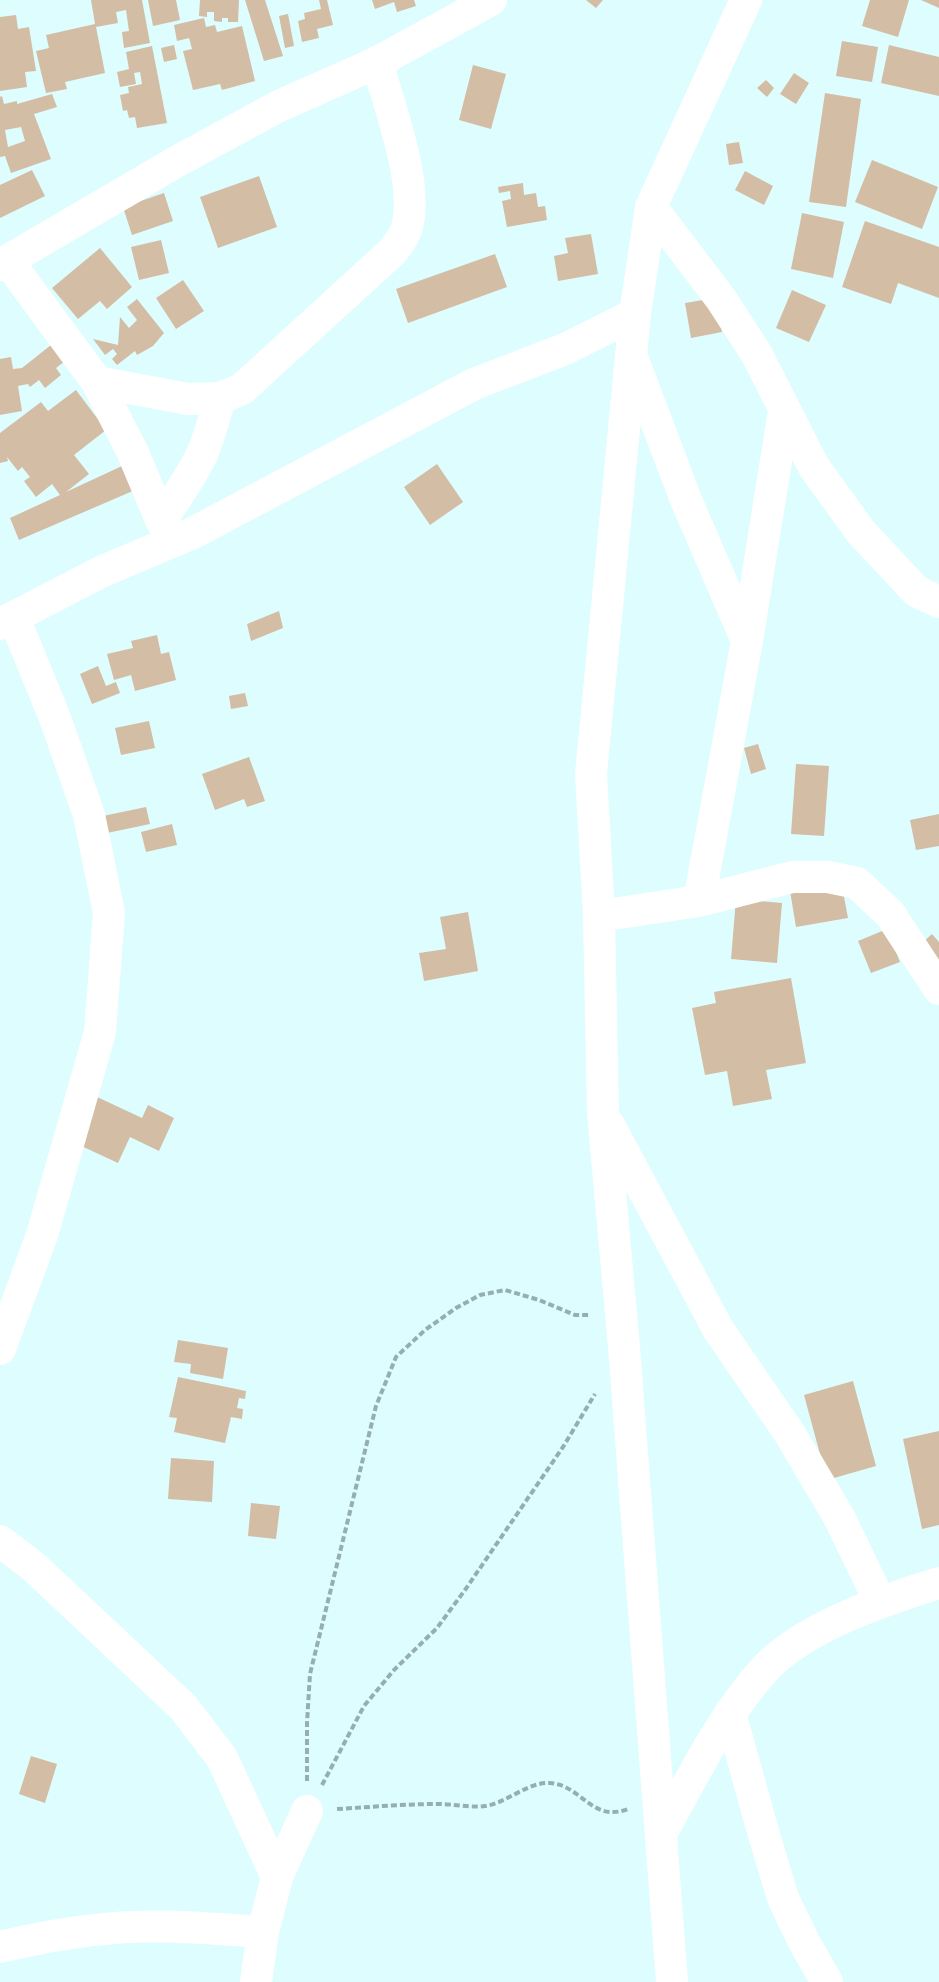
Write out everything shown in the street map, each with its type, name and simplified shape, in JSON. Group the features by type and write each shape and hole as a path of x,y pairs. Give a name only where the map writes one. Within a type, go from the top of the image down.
{"street":[{"path":"167,531 133,453 97,382 4,263 176,162 279,106 377,62 490,0"},
{"path":"672,1982 603,1113 598,916 591,774 635,314 651,207 746,0"},
{"path":"97,382 188,399 220,398 243,389 393,252 407,230 411,206 404,161 377,62"},
{"path":"651,207 721,299 756,353 814,466 861,532 916,591 939,602"},
{"path":"0,1349 42,1235 100,1032 109,914 89,815 55,718 7,621 104,571 167,531 203,527 474,384 565,349 635,314"},
{"path":"631,353 686,500 747,641"},
{"path":"167,531 188,479 202,454 220,398"},
{"path":"699,901 747,641 784,411"},
{"path":"598,916 699,901 792,877 828,877 857,883 890,914 939,989"},
{"path":"603,1113 718,1329 790,1434 840,1519 880,1602"},
{"path":"0,1541 34,1568 184,1708 222,1758 277,1877"},
{"path":"661,1834 730,1713 765,1669 794,1645 839,1620 880,1602 939,1583"},
{"path":"730,1713 783,1898 804,1942 827,1982"},
{"path":"256,1982 263,1932 277,1877 307,1811"},
{"path":"0,1947 54,1935 116,1928 184,1927 263,1932"}],"path":[{"path":"307,1811 307,1723 310,1674 376,1406 396,1358 425,1330 456,1308 480,1295 505,1290 539,1300 575,1315 621,1317"},
{"path":"307,1811 364,1706 394,1670 437,1628 563,1448 600,1388"},
{"path":"307,1811 438,1804 486,1806 546,1783 561,1785 575,1791 591,1806 603,1812 620,1812 658,1798"}],"building":[{"path":"91,0 142,0 150,43 124,48 122,32 129,31 126,10 116,12 118,23 96,27 105,73 65,82 67,89 46,93 36,51 49,48 46,35 95,24"},
{"path":"148,0 176,0 180,20 153,26"},
{"path":"200,0 239,0 238,22 228,22 228,18 222,18 222,22 214,21 214,12 207,12 207,17 199,16"},
{"path":"245,0 265,0 283,56 264,61"},
{"path":"319,0 327,0 333,25 317,29 319,38 302,42 298,21 305,19 304,13 321,9"},
{"path":"372,0 414,0 416,6 397,12 394,2 375,9"},
{"path":"586,0 603,0 596,8"},
{"path":"870,0 909,0 898,37 862,26"},
{"path":"921,0 939,0 939,8"},
{"path":"288,14 294,46 285,48 279,16"},
{"path":"16,15 18,29 29,27 36,71 25,72 27,87 0,91 0,17"},
{"path":"204,18 206,27 215,25 217,32 242,26 255,81 222,90 220,84 193,90 183,51 192,49 189,38 177,41 174,25"},
{"path":"842,41 878,47 872,82 836,76"},
{"path":"174,45 177,59 164,62 161,48"},
{"path":"889,45 939,57 939,96 881,83"},
{"path":"152,46 167,123 137,128 135,117 129,118 127,110 123,111 120,95 129,93 128,87 142,84 140,72 134,73 136,84 120,87 117,72 129,69 126,52"},
{"path":"473,65 506,74 491,129 459,120"},
{"path":"794,73 809,83 796,104 780,94"},
{"path":"766,80 774,88 767,97 757,88"},
{"path":"825,93 861,99 846,207 809,202"},
{"path":"52,94 57,107 34,114 51,159 11,173 5,156 0,157 0,97 2,96 4,104 17,101 17,104","holes":["21,127 25,141 8,147 5,130"]},
{"path":"739,142 743,163 729,165 726,144"},
{"path":"872,160 938,187 922,229 855,202"},
{"path":"32,170 45,196 0,218 0,185"},
{"path":"745,171 773,186 764,205 735,190"},
{"path":"259,176 277,227 218,248 200,197"},
{"path":"523,183 524,195 536,193 538,207 545,206 547,220 507,227 502,201 511,199 510,191 499,193 498,187"},
{"path":"164,193 173,221 132,235 123,207"},
{"path":"802,213 844,222 833,278 791,269"},
{"path":"865,221 939,247 939,298 898,283 891,304 842,287"},
{"path":"591,234 598,274 558,281 554,256 568,253 565,238"},
{"path":"161,240 169,273 139,280 131,247"},
{"path":"100,248 132,287 107,309 100,301 78,319 52,288"},
{"path":"495,254 507,287 408,323 396,289"},
{"path":"183,280 204,311 176,329 156,298"},
{"path":"792,290 826,305 809,342 776,328"},
{"path":"715,298 722,332 691,338 685,303"},
{"path":"137,299 164,333 153,346 137,355 135,351 117,365 112,359 117,354 113,349 105,355 93,339 118,345 120,317 129,328 137,320 127,307"},
{"path":"56,341 69,358 56,368 61,375 45,388 39,380 30,387 28,384 18,386 22,411 0,415 0,359 11,357 13,369 22,368"},
{"path":"76,390 106,430 74,455 89,474 66,492 122,466 135,490 19,540 10,518 60,495 52,484 36,497 24,481 30,477 22,467 18,471 7,457 8,461 0,463 0,433 41,402 48,411"},
{"path":"437,464 463,502 430,525 404,487"},
{"path":"279,611 283,628 251,641 247,624"},
{"path":"157,635 161,654 169,652 176,680 135,691 131,675 114,680 107,654 133,648 131,641"},
{"path":"98,666 106,686 116,682 120,693 92,704 80,674"},
{"path":"245,693 248,706 231,709 229,696"},
{"path":"149,721 155,748 121,755 115,728"},
{"path":"758,744 766,769 751,774 744,748"},
{"path":"249,757 265,801 247,807 244,799 215,810 202,774"},
{"path":"796,764 829,766 824,836 791,834"},
{"path":"146,807 150,824 107,833 103,816"},
{"path":"939,814 939,846 916,850 910,820"},
{"path":"172,824 177,845 146,852 141,832"},
{"path":"841,881 848,918 796,927 790,891"},
{"path":"736,899 782,903 777,963 731,959"},
{"path":"468,912 478,971 424,981 419,953 446,949 440,917"},
{"path":"887,929 900,962 871,973 858,941"},
{"path":"932,934 939,942 939,965 921,944"},
{"path":"791,978 806,1063 766,1070 772,1099 733,1106 727,1071 705,1075 692,1008 716,1003 714,992"},
{"path":"95,1096 142,1118 148,1105 174,1118 159,1151 130,1137 118,1163 77,1144"},
{"path":"178,1340 228,1348 223,1379 190,1373 191,1364 174,1362"},
{"path":"178,1377 246,1391 245,1399 239,1398 237,1408 243,1409 242,1419 231,1417 225,1443 174,1432 177,1418 169,1417"},
{"path":"853,1381 876,1466 827,1480 804,1395"},
{"path":"939,1431 939,1525 922,1529 903,1439"},
{"path":"171,1458 214,1461 212,1502 168,1499"},
{"path":"251,1503 280,1506 276,1539 248,1536"},
{"path":"31,1756 57,1764 45,1803 19,1794"}]}
